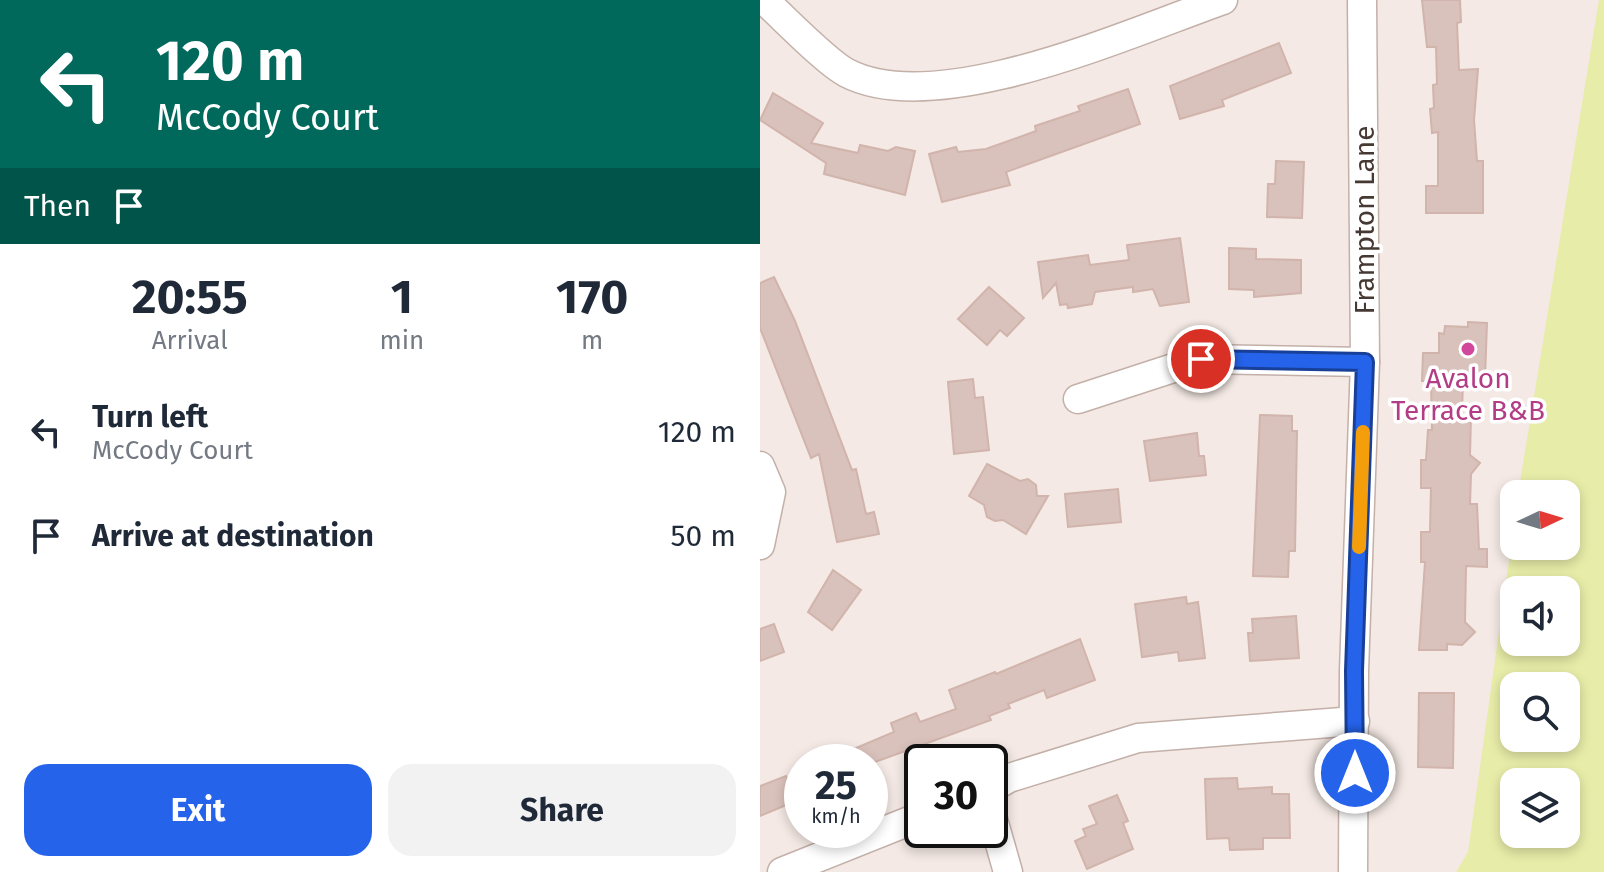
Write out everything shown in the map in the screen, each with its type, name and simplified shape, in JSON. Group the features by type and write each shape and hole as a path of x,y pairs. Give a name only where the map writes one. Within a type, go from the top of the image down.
{"street":[{"path":"764,0 847,73 905,89 1001,76 1223,0"},
{"name":"Frampton Lane","path":"1353,872 1365,362 1362,0"},
{"path":"1078,399 1201,359 1365,362"},
{"path":"760,466 771,492 760,545"},
{"path":"1008,779 1138,738 1355,721"},
{"path":"782,872 904,823"},
{"path":"1001,848 1008,872"}],"green space":[{"path":"1599,0 1604,0 1604,872 1456,872 1468,852 1500,625 1500,656 1580,656 1580,576 1507,576 1509,560 1580,560 1580,480 1520,480"}],"building":[{"path":"1422,0 1460,0 1461,22 1457,23 1459,70 1478,69 1474,120 1477,161 1483,161 1483,213 1426,213 1426,186 1438,186 1438,132 1432,133 1430,109 1434,108 1433,85 1437,84 1436,47 1427,47"},
{"path":"1279,43 1291,73 1222,100 1224,106 1180,119 1170,86"},
{"path":"1128,89 1140,124 1006,172 1010,185 942,202 929,154 956,147 958,152 986,149 1036,131 1035,126 1080,111 1078,106"},
{"path":"773,93 823,123 811,143 858,153 860,145 888,151 896,147 915,151 905,195 824,174 826,163 760,120"},
{"path":"1276,161 1304,162 1302,218 1267,217 1268,184 1275,184"},
{"path":"1180,238 1189,302 1160,306 1153,289 1133,292 1133,287 1095,292 1092,304 1068,308 1067,304 1060,305 1056,283 1043,298 1038,262 1088,255 1090,265 1129,260 1127,245"},
{"path":"1229,248 1256,249 1256,259 1301,260 1301,293 1254,297 1254,290 1229,289"},
{"path":"774,277 795,321 852,470 856,469 866,514 874,512 879,534 837,542 819,454 811,458 760,328 760,283"},
{"path":"989,287 1024,318 1007,336 1000,330 987,345 958,319"},
{"path":"1468,322 1487,323 1485,378 1463,378 1462,416 1471,416 1470,455 1480,463 1471,474 1470,504 1477,504 1479,549 1487,549 1487,567 1466,566 1465,622 1475,632 1462,645 1447,644 1447,650 1419,650 1425,562 1421,562 1421,532 1430,532 1431,488 1421,488 1421,460 1426,460 1428,430 1432,430 1431,381 1422,381 1423,353 1439,353 1439,333 1444,334 1445,326 1468,327"},
{"path":"973,379 975,398 983,397 989,450 954,454 948,382"},
{"path":"1260,415 1292,416 1292,431 1297,431 1295,551 1289,551 1288,577 1253,576"},
{"path":"1197,433 1199,456 1204,456 1206,475 1150,481 1144,441"},
{"path":"987,464 1020,481 1028,479 1036,485 1037,496 1048,496 1026,534 1003,520 995,521 987,517 984,505 969,496"},
{"path":"1118,489 1121,522 1068,527 1065,494"},
{"path":"833,570 861,590 832,630 808,612"},
{"path":"1186,597 1187,604 1198,602 1205,658 1179,661 1178,652 1142,657 1135,604"},
{"path":"1296,616 1299,658 1250,661 1248,633 1253,633 1252,619"},
{"path":"774,624 784,652 760,661 760,629"},
{"path":"1080,639 1095,680 1047,698 1044,690 1008,704 1010,708 989,716 991,720 925,744 904,744 904,752 888,757 888,744 866,744 894,732 891,723 916,713 920,722 956,709 949,690"},
{"path":"1419,693 1454,693 1453,768 1418,767"},
{"path":"784,777 784,806 760,816 760,786"},
{"path":"1237,778 1238,789 1272,787 1272,794 1289,794 1290,838 1263,838 1263,849 1230,850 1229,838 1207,839 1205,779"},
{"path":"1117,795 1128,821 1123,823 1133,849 1087,869 1075,841 1086,836 1083,829 1097,824 1089,806"}],"slow traffic":[{"path":"1359,547 1363,432"}],"place":[{"name":"Avalon Terrace B&B","path":"1468,349"}],"route":[{"path":"1201,359 1365,362 1354,671 1355,773"}]}
